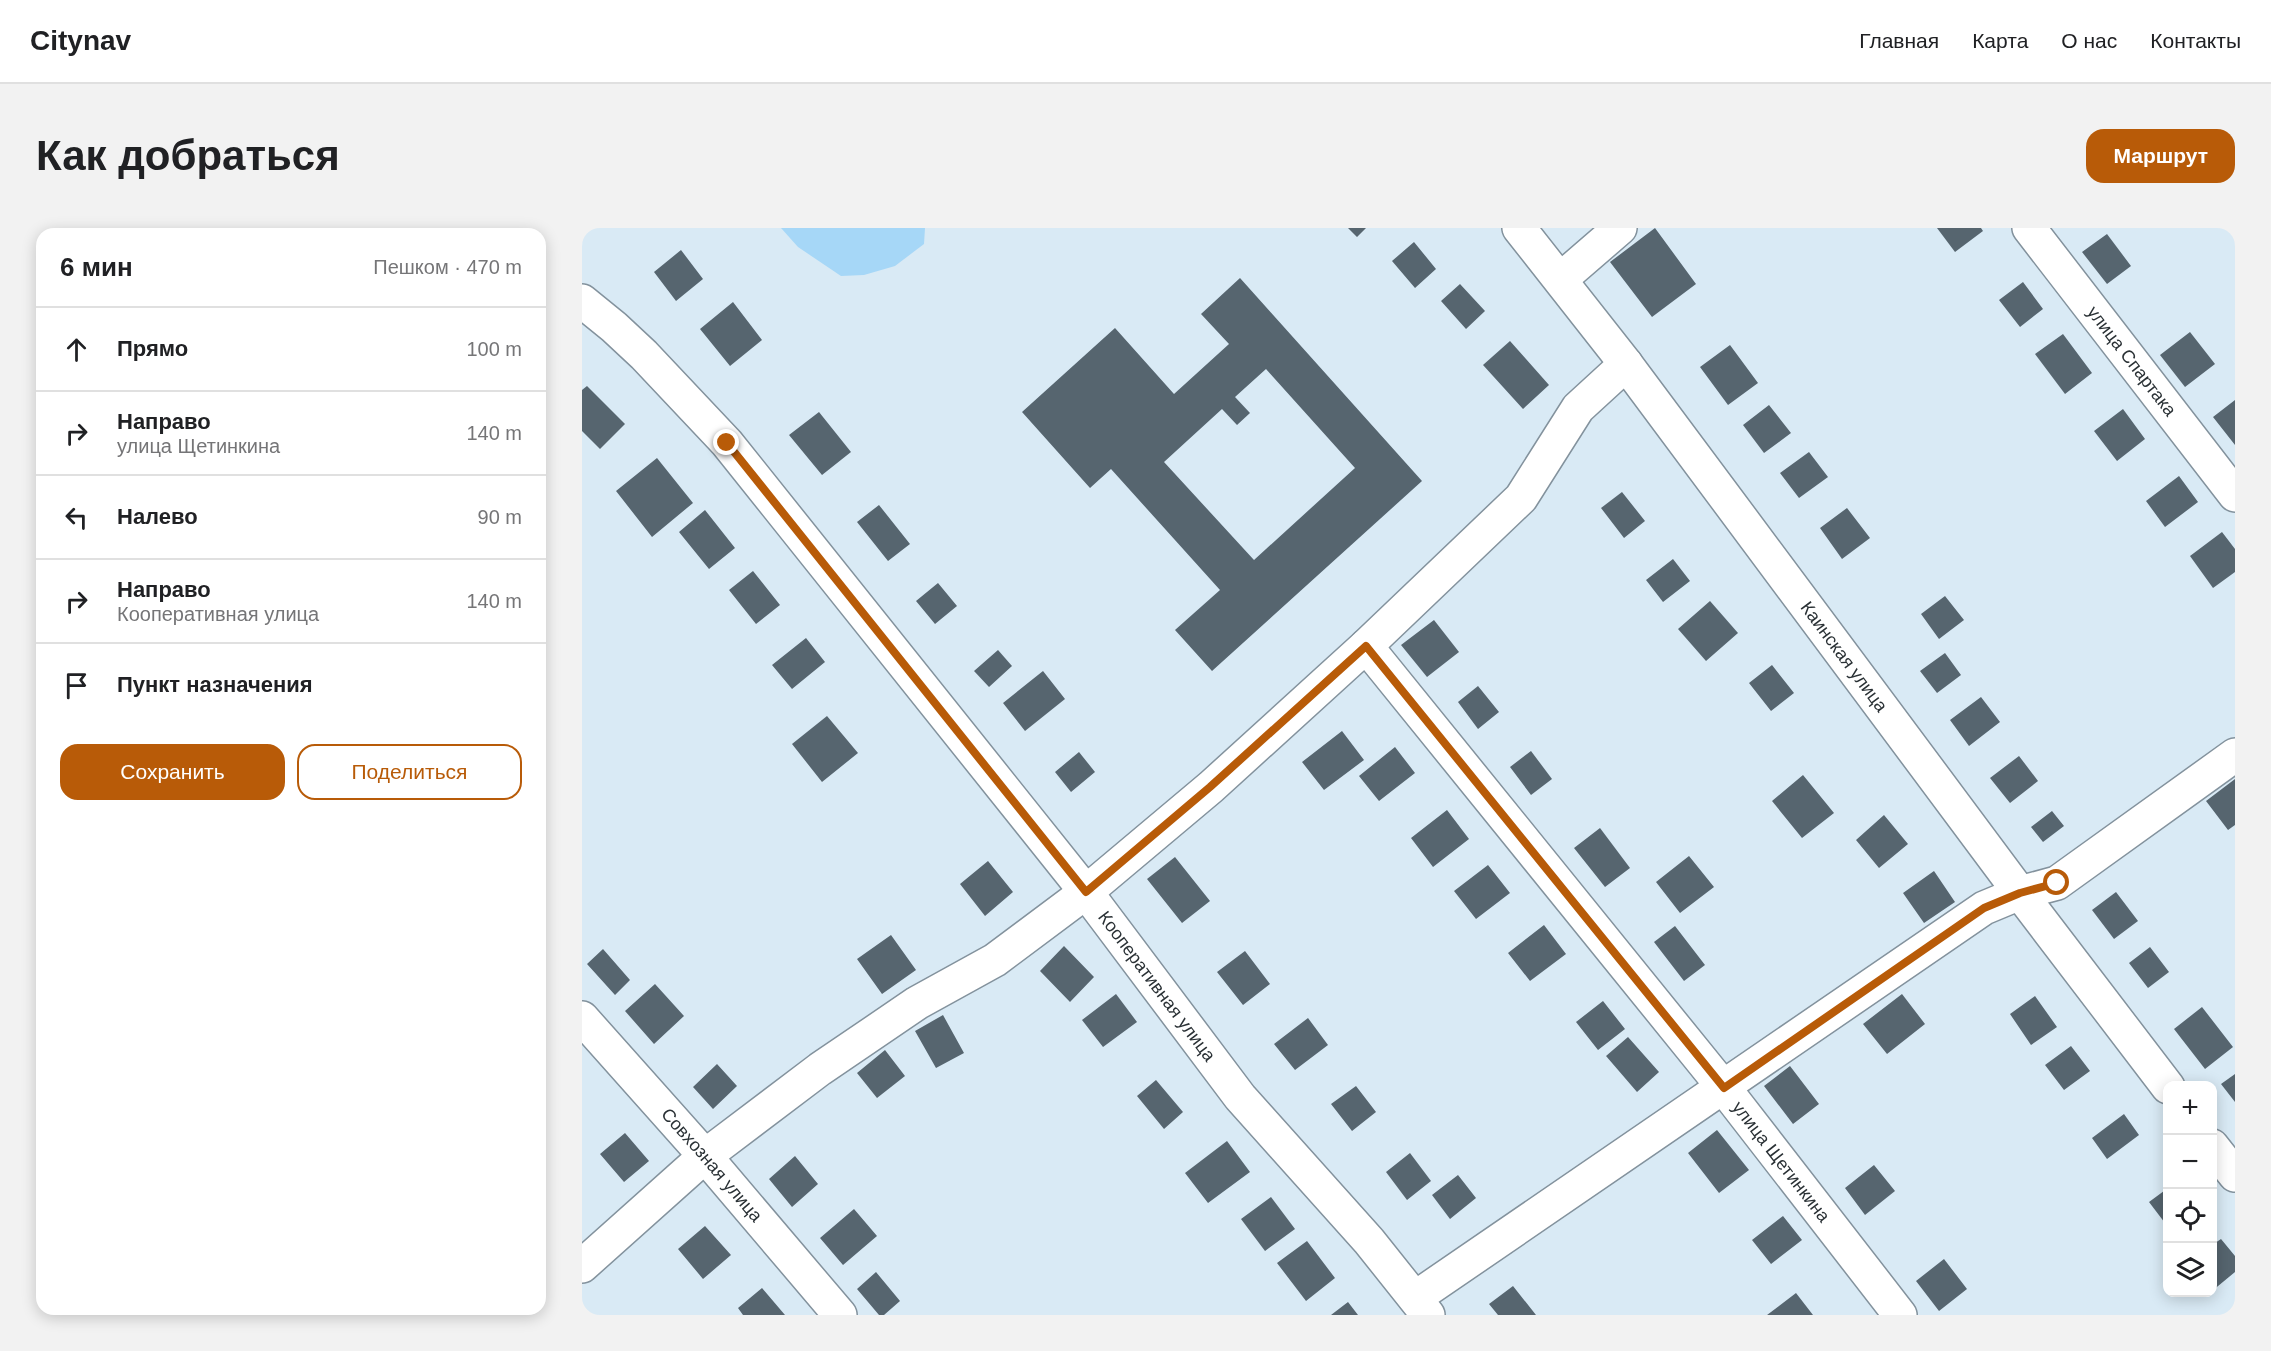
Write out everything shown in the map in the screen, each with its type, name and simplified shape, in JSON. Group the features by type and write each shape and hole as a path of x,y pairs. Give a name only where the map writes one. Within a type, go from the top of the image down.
{"street":[{"name":"Каинская улица","path":"1519,228 1626,364 2020,893 2163,1081"},
{"path":"1561,279 1620,228"},
{"name":"улица Спартака","path":"2029,228 2235,495"},
{"name":"Кооперативная улица","path":"582,301 644,355 727,443 1086,892 1240,1097 1369,1241 1422,1306"},
{"path":"582,1266 705,1156 820,1069 916,1003 995,960 1086,892 1210,787 1366,646 1521,498 1578,408 1626,364"},
{"name":"улица Щетинкина","path":"1366,646 1724,1088 1900,1315"},
{"path":"1422,1306 1724,1088 1984,908 2020,893 2057,883 2235,755"},
{"name":"Совхозная улица","path":"582,1018 705,1156 840,1315"},
{"path":"2217,1152 2235,1175"}],"shaded area":[{"path":"781,228 925,228 924,244 895,266 864,275 841,276 798,247"}],"building":[{"path":"1348,228 1366,228 1357,237"},
{"path":"1655,228 1696,284 1652,317 1610,262"},
{"path":"1937,228 1981,228 1983,231 1955,252"},
{"path":"2107,234 2131,266 2107,284 2082,252"},
{"path":"1414,242 1436,269 1415,288 1392,261"},
{"path":"681,250 703,279 676,301 654,272"},
{"path":"1240,278 1422,481 1212,671 1175,630 1220,590 1111,469 1090,488 1022,412 1115,328 1174,394 1229,344 1201,314","holes":["1266,369 1355,468 1254,560 1164,462 1222,409 1237,425 1250,413 1235,397"]},
{"path":"2023,282 2043,309 2020,327 1999,300"},
{"path":"1460,284 1485,311 1466,329 1441,301"},
{"path":"733,302 762,340 730,366 700,329"},
{"path":"2190,332 2215,364 2185,387 2160,355"},
{"path":"2063,334 2092,373 2065,394 2035,354"},
{"path":"1510,341 1549,385 1523,409 1483,365"},
{"path":"1730,345 1758,383 1728,405 1700,367"},
{"path":"587,386 625,424 600,449 582,431 582,390"},
{"path":"2235,400 2235,445 2213,417"},
{"path":"1769,405 1791,433 1764,453 1743,425"},
{"path":"2123,409 2145,439 2117,461 2094,431"},
{"path":"819,412 851,452 822,475 789,435"},
{"path":"1809,452 1828,477 1799,498 1780,473"},
{"path":"657,458 693,503 652,537 616,491"},
{"path":"2179,476 2198,502 2165,527 2146,501"},
{"path":"1622,492 1645,521 1624,538 1601,508"},
{"path":"879,505 910,544 888,561 857,522"},
{"path":"1847,508 1870,538 1842,559 1820,528"},
{"path":"705,510 735,548 709,569 679,532"},
{"path":"2222,532 2235,549 2235,572 2213,588 2190,556"},
{"path":"1673,559 1690,581 1663,602 1646,580"},
{"path":"753,571 780,605 756,624 729,590"},
{"path":"938,583 957,606 935,624 916,601"},
{"path":"1945,596 1964,620 1939,639 1921,614"},
{"path":"1710,601 1738,633 1706,661 1678,629"},
{"path":"1434,620 1459,652 1427,677 1401,645"},
{"path":"806,638 825,662 792,689 772,665"},
{"path":"998,650 1012,666 989,687 974,671"},
{"path":"1945,653 1961,675 1937,693 1920,671"},
{"path":"1772,665 1794,693 1771,711 1749,683"},
{"path":"1043,671 1065,699 1025,731 1003,703"},
{"path":"1478,686 1499,712 1478,729 1458,702"},
{"path":"1981,697 2000,722 1969,746 1950,720"},
{"path":"827,716 858,753 822,782 792,744"},
{"path":"1342,731 1364,760 1324,790 1302,762"},
{"path":"1395,747 1415,773 1379,801 1359,776"},
{"path":"1531,751 1552,779 1531,795 1510,767"},
{"path":"1079,752 1095,772 1071,792 1055,772"},
{"path":"2019,756 2038,781 2010,803 1990,778"},
{"path":"1803,775 1834,813 1802,838 1772,801"},
{"path":"2235,779 2235,825 2228,830 2206,801"},
{"path":"1447,810 1469,839 1433,867 1411,838"},
{"path":"2052,811 2064,826 2043,842 2031,827"},
{"path":"1884,815 1908,844 1879,868 1856,840"},
{"path":"1600,828 1630,868 1605,887 1574,848"},
{"path":"1689,856 1714,887 1680,913 1656,882"},
{"path":"1175,857 1210,901 1182,923 1147,879"},
{"path":"988,861 1013,892 985,916 960,884"},
{"path":"1488,865 1510,893 1476,919 1454,891"},
{"path":"1934,871 1955,902 1924,923 1903,893"},
{"path":"2116,892 2138,921 2114,939 2092,910"},
{"path":"1544,925 1566,954 1530,981 1508,953"},
{"path":"1675,926 1705,965 1684,981 1654,942"},
{"path":"891,935 916,970 882,994 857,959"},
{"path":"1064,946 1094,977 1070,1002 1040,971"},
{"path":"2150,947 2169,972 2148,988 2129,963"},
{"path":"603,949 630,980 615,995 587,964"},
{"path":"1245,951 1270,984 1243,1005 1217,972"},
{"path":"655,984 684,1016 654,1044 625,1011"},
{"path":"1116,994 1137,1022 1103,1047 1082,1020"},
{"path":"1902,994 1925,1024 1887,1054 1863,1024"},
{"path":"2035,996 2057,1027 2031,1045 2010,1014"},
{"path":"1603,1001 1625,1029 1598,1050 1576,1022"},
{"path":"2202,1007 2233,1047 2205,1069 2174,1029"},
{"path":"943,1015 964,1053 936,1068 915,1031"},
{"path":"1308,1018 1328,1045 1295,1070 1274,1044"},
{"path":"1628,1037 1659,1072 1637,1092 1606,1056"},
{"path":"2071,1046 2090,1071 2064,1090 2045,1065"},
{"path":"885,1050 905,1076 877,1098 857,1073"},
{"path":"717,1064 737,1086 713,1109 693,1087"},
{"path":"1790,1066 1819,1104 1793,1124 1764,1086"},
{"path":"2235,1074 2235,1102 2221,1084"},
{"path":"1156,1080 1183,1112 1164,1129 1137,1096"},
{"path":"1356,1086 1376,1112 1352,1131 1331,1104"},
{"path":"2124,1114 2139,1135 2107,1159 2092,1138"},
{"path":"1717,1130 1749,1170 1719,1193 1688,1153"},
{"path":"625,1133 649,1161 624,1182 600,1154"},
{"path":"1227,1141 1250,1172 1208,1203 1185,1173"},
{"path":"1410,1153 1431,1181 1407,1200 1386,1172"},
{"path":"795,1156 818,1184 792,1207 769,1179"},
{"path":"1874,1165 1895,1191 1865,1215 1845,1188"},
{"path":"1458,1175 1476,1198 1450,1219 1432,1195"},
{"path":"2163,1192 2163,1220 2149,1202"},
{"path":"1271,1197 1295,1229 1265,1251 1241,1219"},
{"path":"854,1209 877,1236 843,1265 820,1238"},
{"path":"1783,1216 1802,1240 1771,1264 1752,1240"},
{"path":"705,1226 731,1255 703,1279 678,1249"},
{"path":"2221,1239 2235,1256 2235,1272 2217,1287 2217,1243"},
{"path":"1307,1241 1335,1278 1306,1301 1277,1263"},
{"path":"1944,1259 1967,1289 1939,1311 1916,1281"},
{"path":"876,1272 900,1301 884,1315 879,1315 857,1289"},
{"path":"1513,1286 1536,1315 1498,1315 1489,1304"},
{"path":"762,1288 785,1315 743,1315 738,1308"},
{"path":"1796,1293 1813,1315 1767,1315"},
{"path":"1348,1302 1358,1315 1331,1315"}],"route":[{"path":"727,443 1086,892 1210,787 1366,646 1724,1088 1984,908 2020,893 2057,883"}]}
